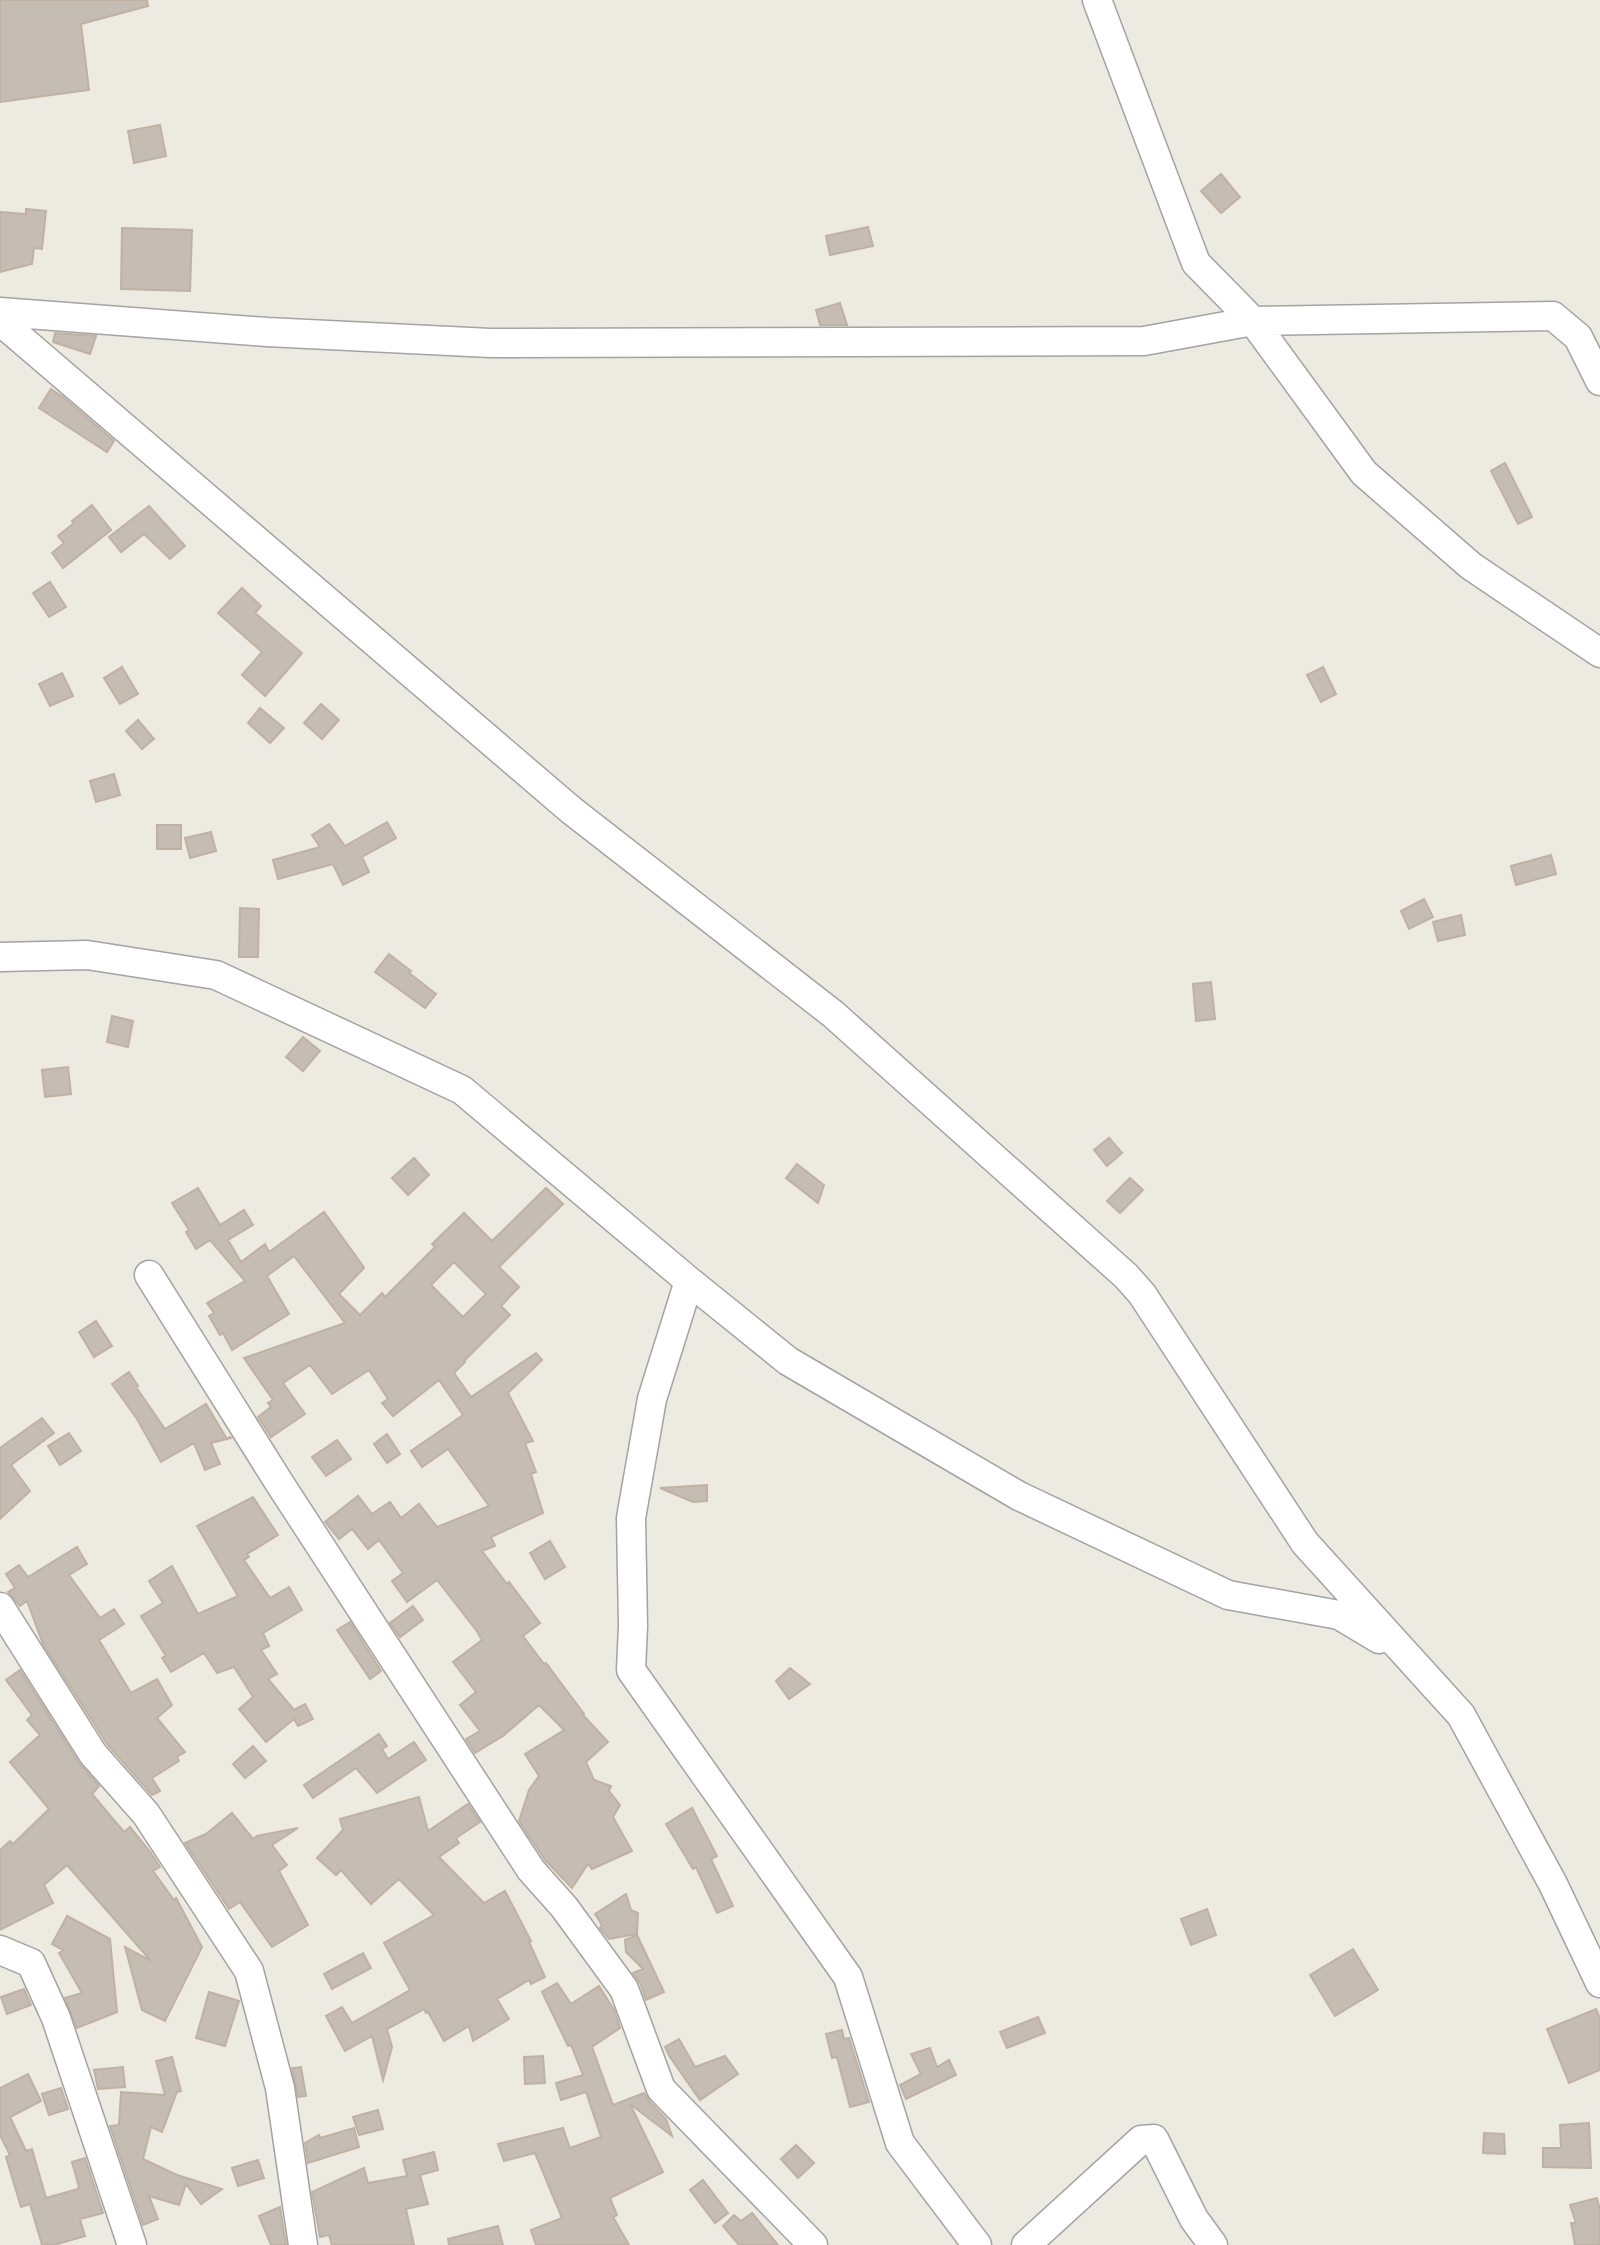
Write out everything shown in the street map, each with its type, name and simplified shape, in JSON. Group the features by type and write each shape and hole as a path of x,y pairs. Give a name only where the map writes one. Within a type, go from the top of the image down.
{"street":[{"path":"1097,0 1196,263 1253,321 1364,473 1471,566 1600,653"},
{"path":"0,312 252,331 490,343 1144,341 1253,321 1553,316 1578,337 1600,381"},
{"path":"0,321 571,810 833,1014 1126,1276 1142,1294 1305,1543 1461,1715 1553,1884 1600,1983"},
{"path":"0,957 87,955 216,975 462,1090 788,1361 1019,1496 1228,1595 1339,1615 1404,1653"},
{"path":"149,1275 280,1484 531,1870 564,1907 624,1989 661,2089 813,2245"},
{"path":"689,1281 652,1399 631,1518 631,1670 848,1977 900,2143 977,2245"},
{"path":"0,1607 93,1754 146,1814 249,1971 280,2088 303,2245"},
{"path":"0,1950 31,1963 49,2004 132,2245"},
{"path":"1026,2245 1141,2140 1154,2139 1194,2219 1213,2245"}],"building":[{"path":"0,0 147,0 148,6 81,24 89,90 0,102"},
{"path":"160,125 166,156 134,163 128,131"},
{"path":"1221,174 1240,197 1221,213 1201,191"},
{"path":"26,209 46,211 42,249 34,248 32,264 0,272 0,212 26,214"},
{"path":"868,227 873,246 830,255 826,236"},
{"path":"122,228 192,230 190,291 121,289"},
{"path":"840,303 847,325 820,325 816,310"},
{"path":"55,333 96,336 90,354 53,342"},
{"path":"51,389 114,441 107,452 39,408"},
{"path":"1505,463 1532,517 1518,524 1491,471"},
{"path":"92,505 111,530 63,568 52,553 64,543 58,536"},
{"path":"149,506 185,546 170,559 144,534 121,552 109,537"},
{"path":"50,582 66,607 49,617 33,593"},
{"path":"242,588 261,606 255,613 302,653 265,696 242,675 262,652 218,613"},
{"path":"122,667 138,694 120,704 104,678"},
{"path":"1323,667 1336,694 1321,702 1307,675"},
{"path":"62,673 73,696 50,706 39,684"},
{"path":"321,704 339,720 322,739 304,723"},
{"path":"260,708 284,728 270,743 248,723"},
{"path":"138,720 154,739 142,749 126,731"},
{"path":"114,774 120,795 96,802 90,781"},
{"path":"387,822 396,838 362,857 369,872 343,885 333,864 278,879 273,860 320,847 312,835 329,824 345,846"},
{"path":"157,825 181,825 181,849 157,849"},
{"path":"211,832 216,851 190,858 185,838"},
{"path":"1551,855 1556,874 1516,885 1511,866"},
{"path":"1424,899 1433,917 1409,929 1401,911"},
{"path":"240,908 259,909 258,957 239,957"},
{"path":"1461,915 1465,935 1438,941 1433,922"},
{"path":"389,954 436,994 425,1008 375,972"},
{"path":"1211,982 1215,1019 1196,1021 1193,984"},
{"path":"112,1016 133,1021 128,1047 107,1042"},
{"path":"303,1037 320,1051 303,1071 286,1057"},
{"path":"68,1067 71,1094 45,1097 42,1070"},
{"path":"1109,1138 1122,1153 1107,1166 1094,1150"},
{"path":"414,1158 429,1175 408,1195 392,1178"},
{"path":"797,1164 824,1185 818,1203 786,1178"},
{"path":"1130,1178 1143,1190 1120,1213 1107,1201"},
{"path":"198,1188 220,1225 244,1210 253,1225 228,1240 241,1262 265,1244 269,1252 324,1212 364,1268 339,1294 360,1315 382,1293 385,1297 464,1213 492,1241 546,1188 563,1204 499,1267 519,1287 501,1306 510,1315 454,1373 471,1397 536,1353 542,1360 508,1393 533,1441 525,1443 536,1472 531,1474 543,1513 491,1537 495,1546 482,1551 540,1623 523,1636 583,1715 608,1742 586,1762 594,1780 611,1786 609,1791 620,1805 613,1817 632,1851 592,1869 588,1864 572,1888 545,1860 519,1821 529,1790 539,1776 525,1754 564,1730 539,1705 503,1736 475,1753 466,1739 480,1731 460,1705 476,1692 453,1662 482,1640 476,1630 437,1580 407,1602 392,1581 403,1573 379,1540 368,1549 352,1529 339,1539 325,1522 358,1496 372,1514 390,1502 401,1518 419,1504 437,1527 489,1506 448,1449 422,1467 411,1451 463,1415 439,1380 393,1416 382,1403 388,1399 369,1370 332,1394 310,1365 283,1383 305,1414 271,1437 258,1417 271,1407 268,1403 273,1400 244,1358 345,1323 294,1256 267,1276 289,1314 232,1350 209,1316 214,1313 207,1303 245,1281 210,1240 196,1249 186,1232 189,1230 172,1203","holes":["454,1262 486,1294 463,1317 431,1285"]},
{"path":"96,1321 112,1346 94,1357 79,1332"},
{"path":"129,1372 165,1429 206,1404 227,1439 211,1443 220,1464 205,1470 194,1443 161,1462 137,1419 112,1384"},
{"path":"42,1418 54,1433 11,1465 30,1491 0,1519 0,1448"},
{"path":"69,1433 81,1451 60,1465 48,1446"},
{"path":"387,1434 400,1454 387,1463 374,1444"},
{"path":"337,1440 351,1459 326,1476 312,1457"},
{"path":"707,1485 707,1501 693,1502 660,1488"},
{"path":"253,1497 278,1535 247,1554 249,1557 244,1560 270,1598 289,1587 302,1610 263,1633 269,1646 261,1650 277,1674 268,1679 294,1710 305,1704 313,1719 298,1726 294,1719 266,1742 239,1709 253,1697 234,1667 217,1673 204,1653 171,1672 162,1658 166,1656 141,1616 163,1603 149,1581 172,1566 198,1614 238,1596 197,1526"},
{"path":"550,1541 565,1567 545,1579 530,1553"},
{"path":"77,1547 87,1564 69,1575 100,1618 114,1609 124,1624 99,1640 131,1693 157,1679 172,1705 157,1718 185,1752 177,1757 179,1761 152,1778 160,1791 152,1795 107,1744 43,1644 27,1601 20,1606 8,1592 15,1588 6,1574 19,1565 28,1577"},
{"path":"413,1606 423,1620 400,1637 390,1623"},
{"path":"350,1622 381,1671 370,1679 337,1630"},
{"path":"790,1668 810,1684 789,1699 776,1681"},
{"path":"20,1670 79,1763 99,1786 92,1794 124,1832 130,1827 151,1853 160,1867 153,1871 174,1900 176,1898 202,1947 165,2021 142,2010 125,1947 151,1961 67,1865 44,1885 53,1903 0,1930 0,1850 10,1841 13,1844 49,1809 10,1762 40,1735 27,1720 32,1715 6,1680"},
{"path":"379,1734 387,1746 382,1749 388,1759 414,1742 426,1760 377,1793 356,1768 313,1798 304,1785"},
{"path":"253,1746 266,1761 245,1778 233,1764"},
{"path":"419,1797 428,1831 468,1804 480,1822 456,1838 459,1843 439,1857 484,1903 505,1891 531,1941 545,1977 531,1984 529,1980 497,1999 509,2019 473,2041 469,2026 444,2041 424,2009 387,2029 392,2047 383,2080 372,2036 345,2051 326,2016 342,2007 352,2023 410,1990 384,1943 434,1915 399,1879 371,1904 341,1870 336,1875 317,1858 343,1830 340,1819"},
{"path":"692,1808 717,1856 711,1859 733,1906 717,1913 696,1867 693,1869 666,1824"},
{"path":"232,1813 253,1839 298,1828 272,1845 287,1865 279,1871 308,1925 272,1947 240,1902 229,1909 185,1843 206,1834"},
{"path":"626,1894 631,1910 638,1913 637,1934 609,1939 600,1928 602,1925 595,1914"},
{"path":"1207,1909 1216,1935 1191,1945 1181,1919"},
{"path":"67,1916 110,1939 117,2012 77,2028 65,1998 82,1993 59,1953 63,1950 52,1944"},
{"path":"637,1935 664,1992 646,2000 633,1973 643,1969 626,1952 625,1940"},
{"path":"1353,1949 1378,1990 1335,2016 1310,1975"},
{"path":"363,1953 371,1968 332,1989 324,1974"},
{"path":"557,1983 571,2004 599,1986 614,2010 620,2028 592,2047 613,2105 644,2093 666,2119 672,2136 630,2104 663,2172 610,2198 617,2215 613,2217 629,2245 536,2245 531,2230 562,2218 535,2153 504,2161 498,2144 563,2128 570,2148 601,2137 586,2092 561,2100 556,2083 583,2075 571,2045 568,2046 542,1992"},
{"path":"24,1989 31,2005 7,2014 1,1997"},
{"path":"209,1992 239,2001 225,2046 196,2038"},
{"path":"1596,2009 1600,2018 1600,2070 1569,2083 1547,2029"},
{"path":"1038,2017 1045,2033 1007,2048 1000,2032"},
{"path":"842,2030 844,2039 849,2038 869,2102 850,2107 837,2057 832,2058 826,2034"},
{"path":"679,2039 695,2067 725,2056 738,2074 700,2100 665,2047"},
{"path":"930,2048 937,2067 949,2060 956,2075 906,2099 900,2085 921,2074 911,2054"},
{"path":"543,2056 545,2083 525,2084 524,2057"},
{"path":"172,2057 181,2091 177,2092 162,2132 151,2127 143,2159 177,2175 222,2189 201,2204 186,2184 179,2205 149,2196 158,2219 143,2225 110,2126 119,2125 121,2092 165,2095 156,2061"},
{"path":"123,2067 125,2087 98,2089 94,2070"},
{"path":"301,2067 306,2096 298,2097 292,2068"},
{"path":"28,2074 41,2101 10,2117 26,2151 32,2149 46,2198 78,2189 72,2162 85,2158 103,2213 80,2219 85,2236 54,2245 42,2245 30,2204 21,2207 6,2157 10,2155 0,2135 0,2088"},
{"path":"61,2088 68,2109 49,2115 42,2094"},
{"path":"378,2110 383,2129 359,2135 353,2117"},
{"path":"1589,2123 1591,2168 1543,2167 1543,2148 1561,2148 1560,2125"},
{"path":"354,2128 359,2147 308,2163 305,2143 319,2135 320,2138"},
{"path":"1484,2133 1504,2134 1505,2154 1483,2153"},
{"path":"796,2145 814,2163 798,2178 781,2159"},
{"path":"434,2152 438,2170 420,2175 428,2204 406,2209 414,2245 332,2245 329,2235 320,2237 312,2192 364,2168 368,2183 407,2176 403,2160"},
{"path":"258,2160 264,2178 238,2186 232,2168"},
{"path":"703,2180 728,2213 715,2223 690,2190"},
{"path":"1597,2198 1600,2245 1575,2245 1571,2223 1576,2223 1570,2205"},
{"path":"280,2207 286,2245 271,2245 259,2216"},
{"path":"752,2213 778,2245 739,2245 723,2226 734,2215 741,2221"},
{"path":"498,2226 503,2245 449,2245 448,2239"}]}
